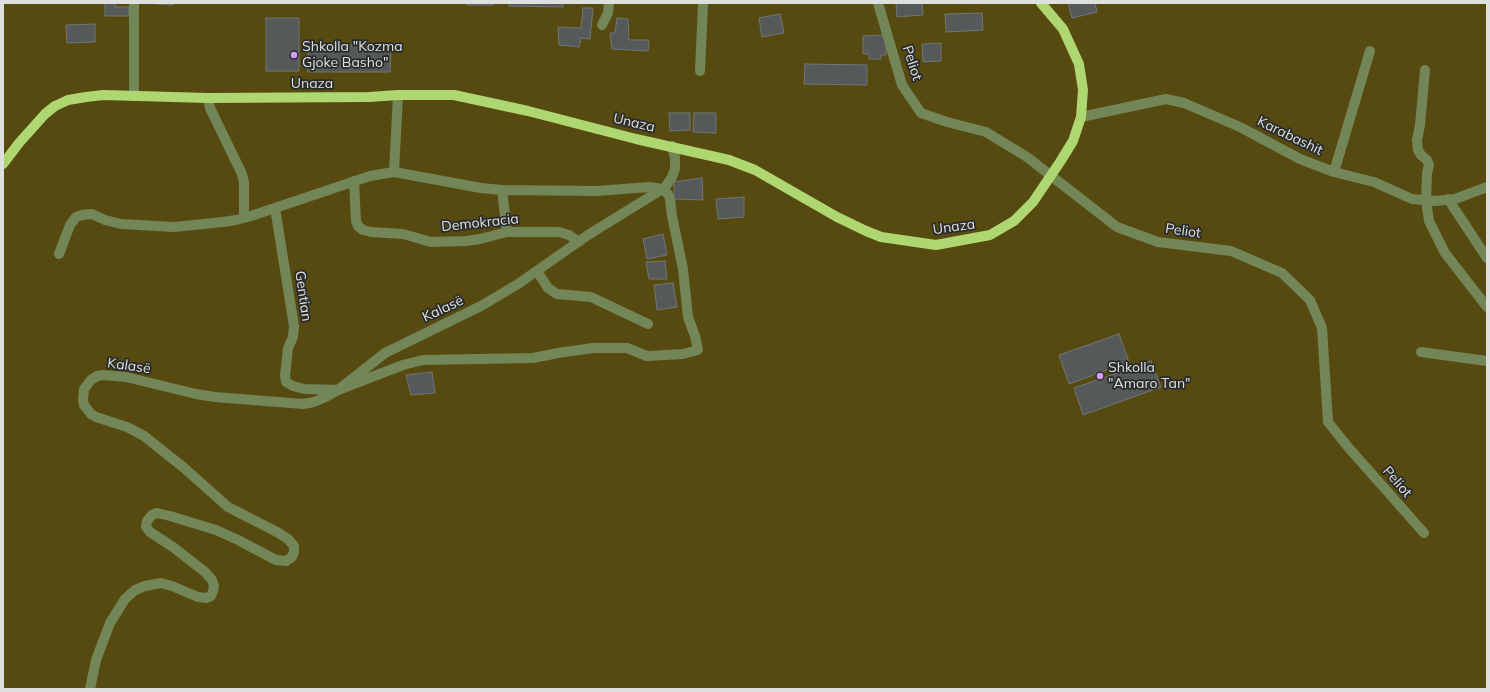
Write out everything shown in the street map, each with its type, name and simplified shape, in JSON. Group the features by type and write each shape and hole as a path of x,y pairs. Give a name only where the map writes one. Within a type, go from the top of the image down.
{"main road":[{"name":"Unaza","path":"3,164 19,143 55,106 68,100 86,97 103,95 208,98 369,98 398,95 454,95 528,111 636,139 729,160 755,170 837,217 881,237 936,245 990,235 1014,221 1026,209 1051,176 1073,141 1081,117 1083,90 1079,64 1063,29 1041,3"}],"street":[{"path":"134,3 134,96"},
{"path":"602,25 608,14 609,3"},
{"path":"700,71 703,3"},
{"name":"Peliot","path":"878,3 902,85 921,113 947,122 986,132 1027,157 1117,227 1158,242 1231,251 1282,273 1310,300 1322,328 1328,422 1348,447 1424,533"},
{"path":"1334,172 1370,51"},
{"path":"1425,70 1420,125 1417,140 1418,150 1427,160 1429,166 1427,174 1426,200 1429,221 1445,253 1487,307"},
{"path":"394,172 398,95"},
{"path":"208,98 210,108 242,174 244,182 244,218"},
{"name":"Karabashit","path":"1081,117 1166,99 1184,103 1240,127 1300,159 1334,172 1374,182 1412,199 1455,199 1487,186"},
{"name":"Kalasë","path":"90,689 96,660 110,623 124,599 135,590 154,583 161,583 198,597 206,598 211,596 213,591 214,586 212,580 205,572 173,547 150,532 146,527 147,521 152,515 157,513 170,516 216,530 276,560 286,561 292,557 294,552 294,546 288,539 278,532 228,507 183,467 144,436 91,414 84,405 83,400 84,389 91,380 102,375 126,377 196,394 303,404 314,402 338,390 386,353 481,306 662,189 672,177 675,169 675,158 672,146"},
{"path":"59,254 70,225 76,217 82,215 92,214 105,220 121,224 174,227 224,222 244,218 370,176 394,172 481,188 502,190 596,191 650,186 662,189 668,194 684,269 688,317 698,350 683,354 647,356 628,348 593,348 533,358 422,360 403,364 338,390"},
{"name":"Demokracia","path":"354,181 356,221 358,226 363,230 370,232 403,234 431,242 466,241 480,239 492,234 507,232 559,232 569,235 579,242"},
{"path":"502,190 507,232"},
{"path":"1448,199 1487,258"},
{"name":"Gentian","path":"275,208 294,326 293,337 288,348 285,364 286,382 304,389 338,390"},
{"path":"537,271 548,288 557,294 591,297 648,324"},
{"path":"1420,352 1487,361"}],"shaded area":[{"path":"3,3 1487,3 1487,689 3,689"}],"building":[{"path":"105,3 115,3 115,7 129,7 129,16 105,16"},
{"path":"143,3 173,3 173,5"},
{"path":"467,3 493,3 493,5 467,5"},
{"path":"509,3 563,3 563,7 509,6"},
{"path":"896,3 922,3 923,15 897,17"},
{"path":"1068,3 1095,3 1097,12 1072,18"},
{"path":"583,8 593,8 590,39 581,38 579,47 559,45 558,27 581,28"},
{"path":"982,13 983,30 946,32 945,14"},
{"path":"780,14 784,33 762,37 759,18"},
{"path":"266,18 299,18 299,71 266,71"},
{"path":"617,18 628,19 629,40 649,40 648,51 612,49 610,33 615,33"},
{"path":"95,24 95,42 67,43 66,25"},
{"path":"886,35 886,55 881,55 881,59 869,59 869,54 863,54 863,36"},
{"path":"941,43 941,61 923,62 922,44"},
{"path":"308,45 391,45 390,72 308,72"},
{"path":"805,64 867,65 867,85 804,84"},
{"path":"669,113 690,113 690,130 670,131"},
{"path":"694,113 716,113 716,133 693,132"},
{"path":"702,178 703,200 674,199 674,182"},
{"path":"744,197 744,217 718,219 716,199"},
{"path":"663,234 667,255 647,259 643,239"},
{"path":"665,261 667,279 649,279 646,262"},
{"path":"673,283 677,307 657,310 654,285"},
{"path":"1119,334 1129,362 1069,384 1059,355"},
{"path":"1151,361 1161,387 1083,415 1074,388"},
{"path":"432,372 435,393 411,395 406,375"}],"place":[{"name":"Shkolla \"Kozma Gjoke Basho\"","path":"294,55"},
{"name":"Shkolla \"Amaro Tan\"","path":"1100,376"}]}
